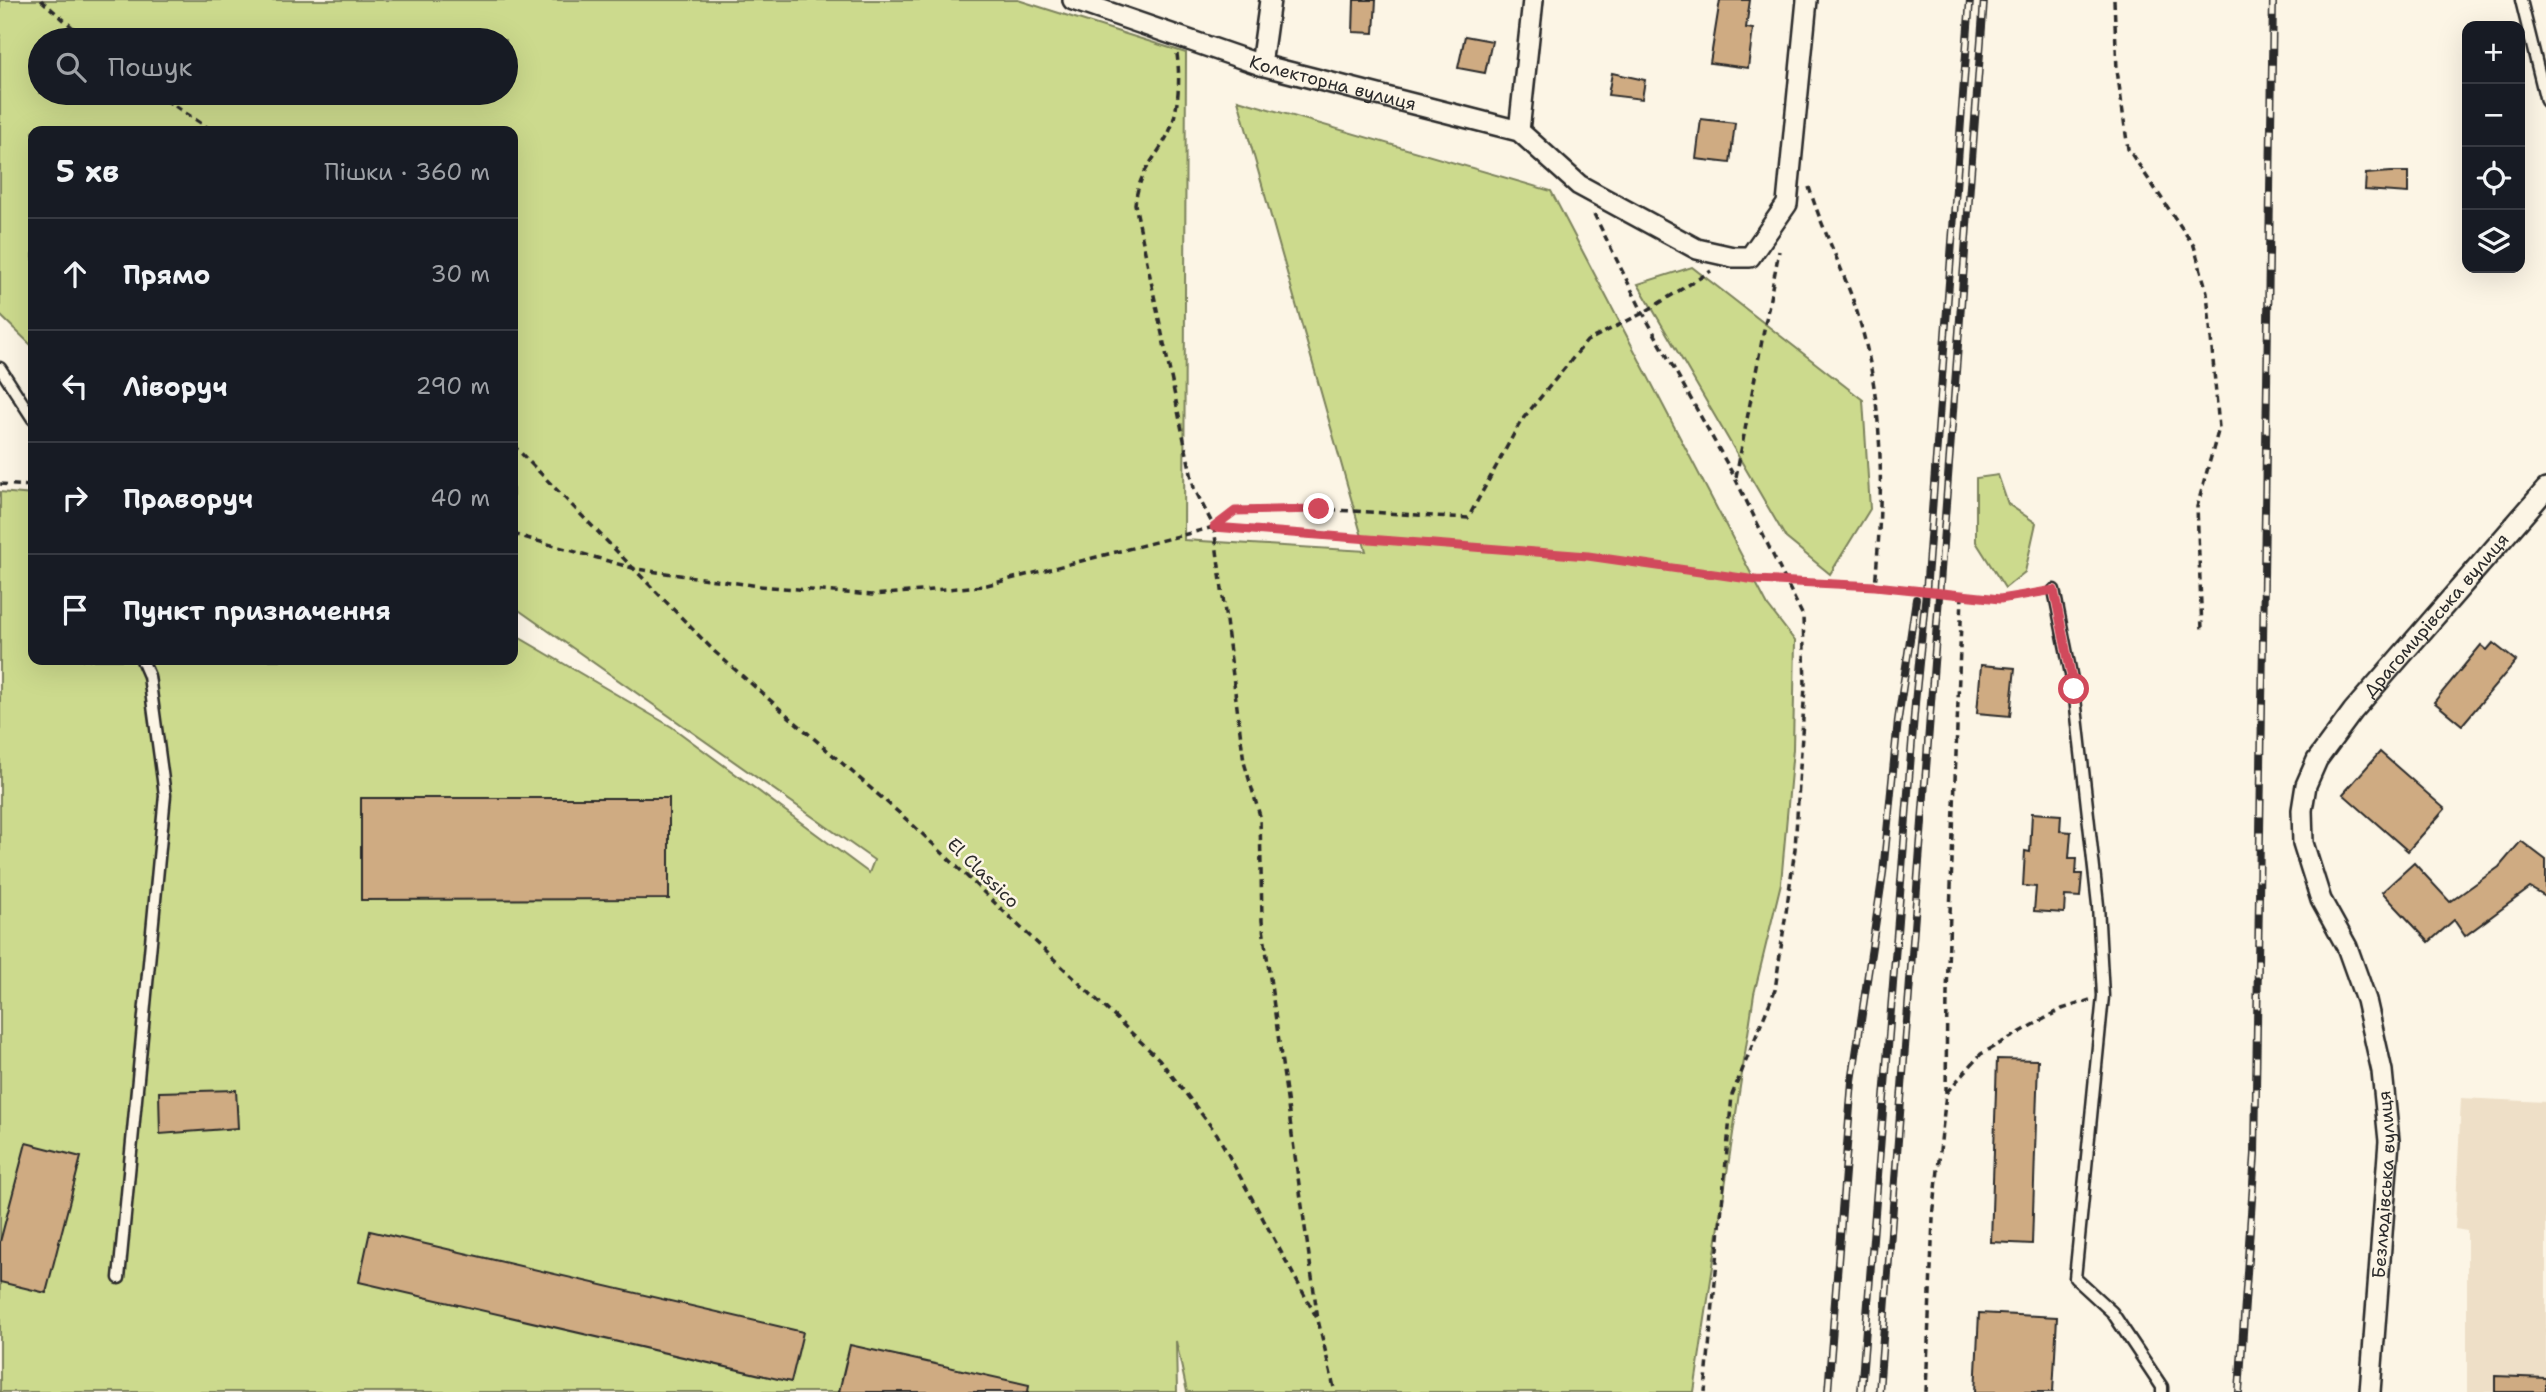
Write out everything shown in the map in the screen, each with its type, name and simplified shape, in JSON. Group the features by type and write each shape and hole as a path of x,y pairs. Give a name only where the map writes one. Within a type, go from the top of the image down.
{"street":[{"name":"Колекторна вулиця","path":"1073,0 1261,65 1519,131 1579,185 1697,248 1733,257"},
{"path":"1261,65 1270,0"},
{"path":"1519,131 1533,0"},
{"path":"1733,257 1750,257 1787,204 1807,0"},
{"name":"Драгомирівська вулиця","path":"2353,710 2546,489"},
{"name":"Безлюдівська вулиця","path":"2353,710 2317,760 2306,785 2302,810 2303,843 2321,900 2347,947 2367,1000 2382,1070 2389,1141 2370,1392"}],"lane":[{"path":"2521,0 2546,101"},
{"path":"0,368 28,411"},
{"path":"2054,590 2074,689 2098,905 2103,996 2075,1278 2112,1312 2162,1387 2162,1392"},
{"path":"119,1278 165,795 149,676 144,665"}],"path":[{"path":"41,0 73,28"},
{"path":"2114,0 2117,70 2128,149 2194,246 2207,292 2219,428 2197,507 2202,629"},
{"path":"1174,35 1180,76 1171,125 1138,181 1135,204 1194,488 1214,527 1244,762 1260,816 1262,921 1318,1321"},
{"path":"174,105 206,126"},
{"path":"1579,185 1643,313 1735,478 1789,582 1803,616 1804,658 1795,849 1775,990 1732,1095 1705,1392"},
{"path":"1808,186 1822,230 1860,319 1877,394 1880,485 1875,586"},
{"path":"1735,478 1780,247"},
{"path":"1214,527 1235,511 1319,509 1468,518 1521,421 1587,341 1643,313 1733,257"},
{"name":"El Classico","path":"518,455 636,569 715,652 915,826 1158,1059 1217,1134 1318,1321 1335,1392"},
{"path":"0,484 28,486"},
{"path":"518,535 636,569 759,586 872,595 983,586 1214,527 1588,556 1789,582 1875,586 2000,599 2054,590"},
{"path":"1926,1392 1933,1218 1946,1093 1962,595"},
{"path":"1946,1093 1981,1054 2062,1009 2103,996"}],"shaded area":[{"path":"2461,1098 2546,1102 2546,1392 2467,1392 2467,1231 2455,1229"}],"green space":[{"path":"0,0 1018,0 1186,53 1184,540 1366,551 1238,100 1551,191 1768,606 1795,641 1793,749 1781,883 1754,994 1694,1392 1187,1392 1176,1341 1177,1392 0,1392 0,492 28,495 28,665 518,665 518,637 672,727 869,873 874,860 518,610 518,126 28,126 28,342 0,315"},
{"path":"1692,267 1863,400 1870,509 1830,574 1786,538 1638,284"},
{"path":"1998,475 2008,504 2036,523 2025,572 2005,588 1976,542 1976,478"}],"building":[{"path":"1354,0 1376,0 1374,33 1353,32"},
{"path":"1720,0 1750,0 1746,28 1753,29 1748,68 1710,63"},
{"path":"1465,36 1492,41 1485,73 1458,68"},
{"path":"1612,73 1645,80 1642,99 1608,95"},
{"path":"1701,119 1735,123 1730,163 1696,159"},
{"path":"2408,172 2408,193 2365,190 2366,174"},
{"path":"2493,643 2516,661 2462,725 2434,702 2481,645 2487,650"},
{"path":"1981,665 2015,668 2010,716 1977,713"},
{"path":"2380,752 2445,809 2408,851 2343,794"},
{"path":"361,798 669,798 669,899 361,900"},
{"path":"2032,813 2061,815 2060,831 2071,832 2069,858 2077,858 2076,874 2082,874 2080,897 2065,896 2064,913 2034,911 2036,887 2023,886 2025,851 2030,852"},
{"path":"2521,841 2546,860 2546,897 2530,888 2465,936 2454,920 2429,942 2382,892 2414,863 2450,902 2499,867"},
{"path":"1997,1059 2038,1060 2032,1244 1991,1242"},
{"path":"236,1090 238,1128 160,1134 159,1092"},
{"path":"26,1143 81,1157 46,1293 0,1282 0,1242"},
{"path":"370,1231 803,1332 791,1382 359,1282"},
{"path":"1979,1313 2057,1317 2053,1392 1975,1392"},
{"path":"850,1345 1029,1385 1028,1392 839,1392"},
{"path":"2495,1376 2546,1378 2546,1392 2495,1392"}],"railway":[{"path":"1861,1392 1926,592 1970,0"},
{"path":"1879,1392 1984,0"},
{"path":"2239,1392 2255,1154 2273,0"},
{"path":"1828,1392 1852,1081 1883,873 1898,720 1916,599"}],"route":[{"path":"1319,509 1235,511 1214,527 1247,531 1293,531 1414,544 1588,556 1756,580 1875,586 2000,599 2054,590 2074,689"}]}
